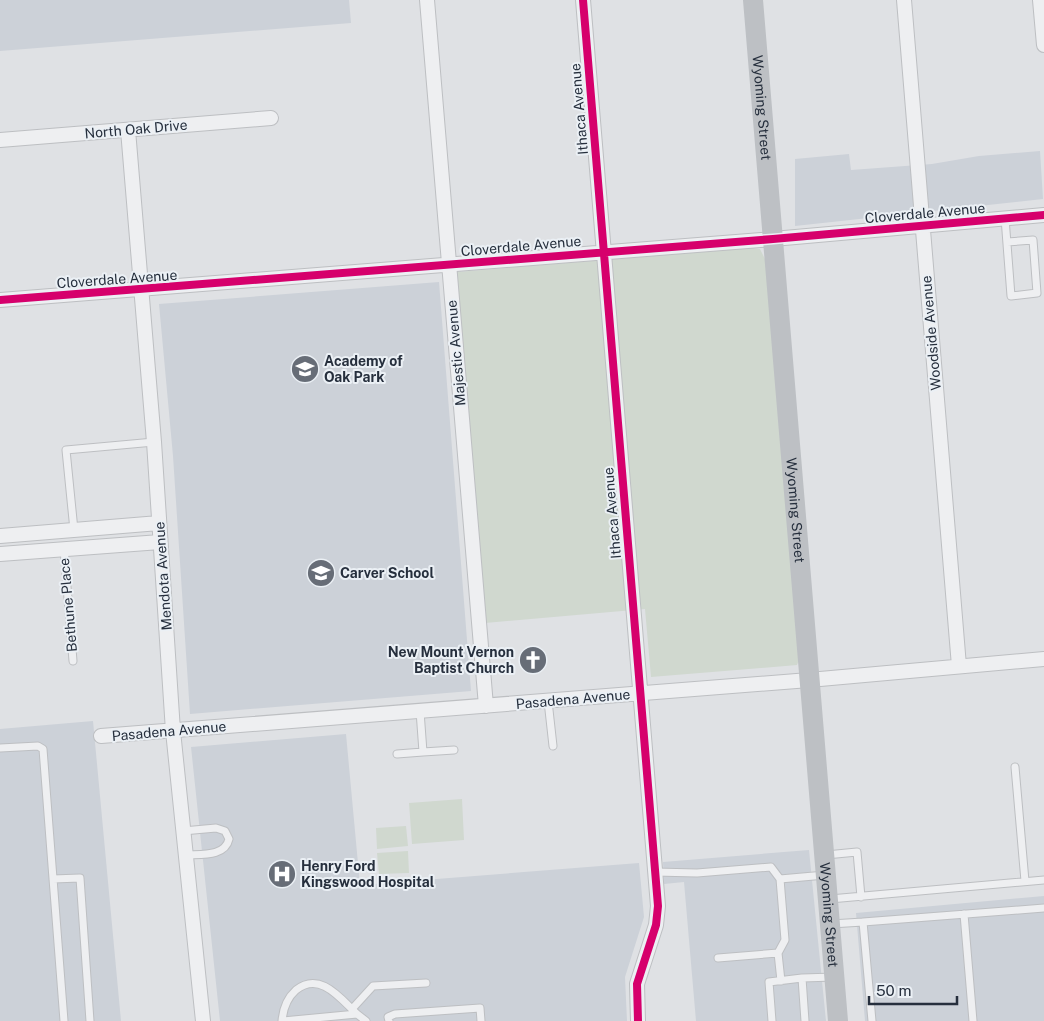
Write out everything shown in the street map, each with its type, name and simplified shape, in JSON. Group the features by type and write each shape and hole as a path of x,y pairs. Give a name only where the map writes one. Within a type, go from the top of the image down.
{"street":[{"name":"Majestic Avenue","path":"427,0 486,706"},
{"name":"Ithaca Avenue","path":"583,0 658,916 637,984 638,1021"},
{"name":"Wyoming Street","path":"753,0 838,1021"},
{"name":"Woodside Avenue","path":"904,0 959,666"},
{"path":"1040,0 1044,45"},
{"name":"North Oak Drive","path":"0,140 271,118"},
{"name":"Mendota Avenue","path":"128,130 154,442 173,731 203,1021"},
{"name":"Cloverdale Avenue","path":"0,300 773,239 1044,215"},
{"path":"0,536 159,523"},
{"path":"16,535 18,553"},
{"path":"0,554 160,542"},
{"name":"Pasadena Avenue","path":"101,736 809,680 1044,659"}],"lane":[{"path":"1005,218 1011,296 1037,293 1032,240 1007,242"},
{"path":"74,530 66,450 154,442"},
{"name":"Bethune Place","path":"64,549 73,661"},
{"path":"548,701 553,746"},
{"path":"420,711 423,752"},
{"path":"0,748 38,746 43,750 64,1021"},
{"path":"397,754 454,750"},
{"path":"1015,767 1024,882"},
{"path":"184,831 216,828 224,831 229,839 224,849 217,852 186,855"},
{"path":"823,855 857,852 861,897"},
{"path":"655,872 697,873 771,867 780,878 784,940 778,953 781,981"},
{"path":"780,878 825,875"},
{"path":"53,879 80,878 90,1021"},
{"path":"827,899 1044,880"},
{"path":"829,925 1044,908"},
{"path":"964,914 973,1021"},
{"path":"863,922 872,1021"},
{"path":"718,958 778,953"},
{"path":"772,1021 769,982 834,976"},
{"path":"802,978 805,1021"},
{"path":"366,1021 355,1011 322,984 312,982 303,985 291,995 283,1011 282,1021 355,1011 373,986 426,982"},
{"path":"389,1021 388,1017 395,1014 480,1008 481,1021"}],"shaded area":[{"path":"0,0 349,0 351,23 0,51"},
{"path":"1040,151 1043,199 795,226 795,159 849,154 851,170 932,164 979,156"},
{"path":"752,248 760,249 766,261 799,660 797,665 651,677 645,609 485,623 457,272"},
{"name":"Carver School","path":"439,282 471,691 190,714 173,456 159,304"},
{"path":"93,721 121,1021 0,1021 0,729"},
{"name":"Henry Ford Kingswood Hospital","path":"346,734 360,885 639,863 644,917 625,977 627,1021 220,1021 191,747"},
{"path":"462,799 464,840 412,844 409,803"},
{"path":"406,826 408,846 377,849 376,828"},
{"path":"809,850 826,1021 696,1021 684,882 664,884 663,862"},
{"path":"408,851 409,873 379,874 377,853"},
{"path":"1044,896 1044,1021 865,1021 856,913"}],"cycle path":[{"path":"583,0 658,906 656,925 637,984 638,1021"},
{"path":"0,300 773,239 1044,215"}],"place":[{"name":"Academy of Oak Park","path":"305,369"},
{"name":"Carver School","path":"321,573"},
{"name":"New Mount Vernon Baptist Church","path":"533,660"},
{"name":"Henry Ford Kingswood Hospital","path":"282,874"}]}
